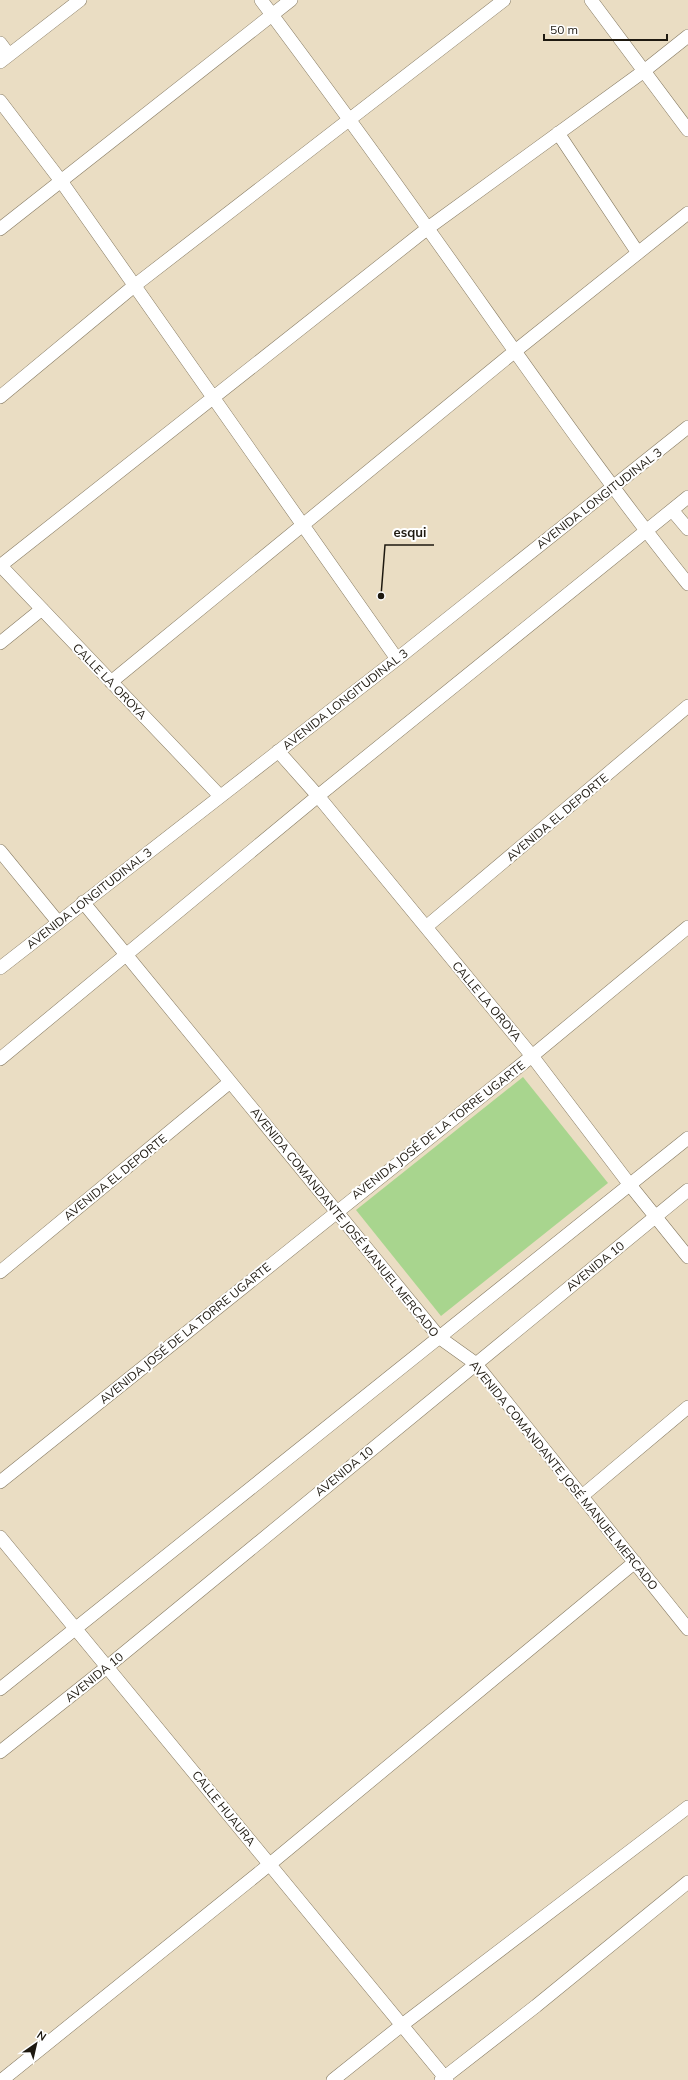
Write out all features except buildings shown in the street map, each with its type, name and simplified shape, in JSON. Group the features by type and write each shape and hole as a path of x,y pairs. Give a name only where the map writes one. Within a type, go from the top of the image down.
{"street":[{"path":"0,43 4,58 80,0"},
{"path":"261,0 350,119 514,352 613,487 688,584"},
{"path":"0,229 291,0"},
{"path":"0,397 134,286 504,0"},
{"path":"591,0 688,130"},
{"path":"0,566 428,228 644,71 688,36"},
{"path":"0,101 61,181 396,659"},
{"path":"558,134 638,253"},
{"path":"111,682 514,352 688,213"},
{"name":"AVENIDA LONGITUDINAL 3","path":"0,968 396,659 688,427"},
{"path":"0,1059 318,796 688,497"},
{"path":"672,510 688,529"},
{"name":"CALLE LA OROYA","path":"0,566 220,796"},
{"path":"0,643 42,609"},
{"name":"AVENIDA EL DEPORTE","path":"426,927 688,706"},
{"name":"CALLE LA OROYA","path":"278,751 318,796 532,1056 630,1185 688,1257"},
{"path":"0,851 58,922"},
{"name":"AVENIDA COMANDANTE JOSÉ MANUEL MERCADO","path":"83,902 440,1338 475,1363 688,1629"},
{"name":"AVENIDA JOSÉ DE LA TORRE UGARTE","path":"0,1482 336,1211 532,1056 688,927"},
{"name":"AVENIDA EL DEPORTE","path":"0,1272 230,1082"},
{"path":"0,1689 688,1138"},
{"name":"AVENIDA 10","path":"0,1752 107,1667 475,1363 688,1190"},
{"path":"582,1496 688,1407"},
{"name":"CALLE HUAURA","path":"0,1537 402,2025 444,2079"},
{"path":"2,2080 270,1864 635,1562"},
{"path":"333,2080 402,2025 688,1807"},
{"path":"444,2079 688,1882"}],"green space":[{"path":"523,1077 608,1183 441,1316 356,1210"}],"place":[{"name":"esqui","path":"381,596"}]}
